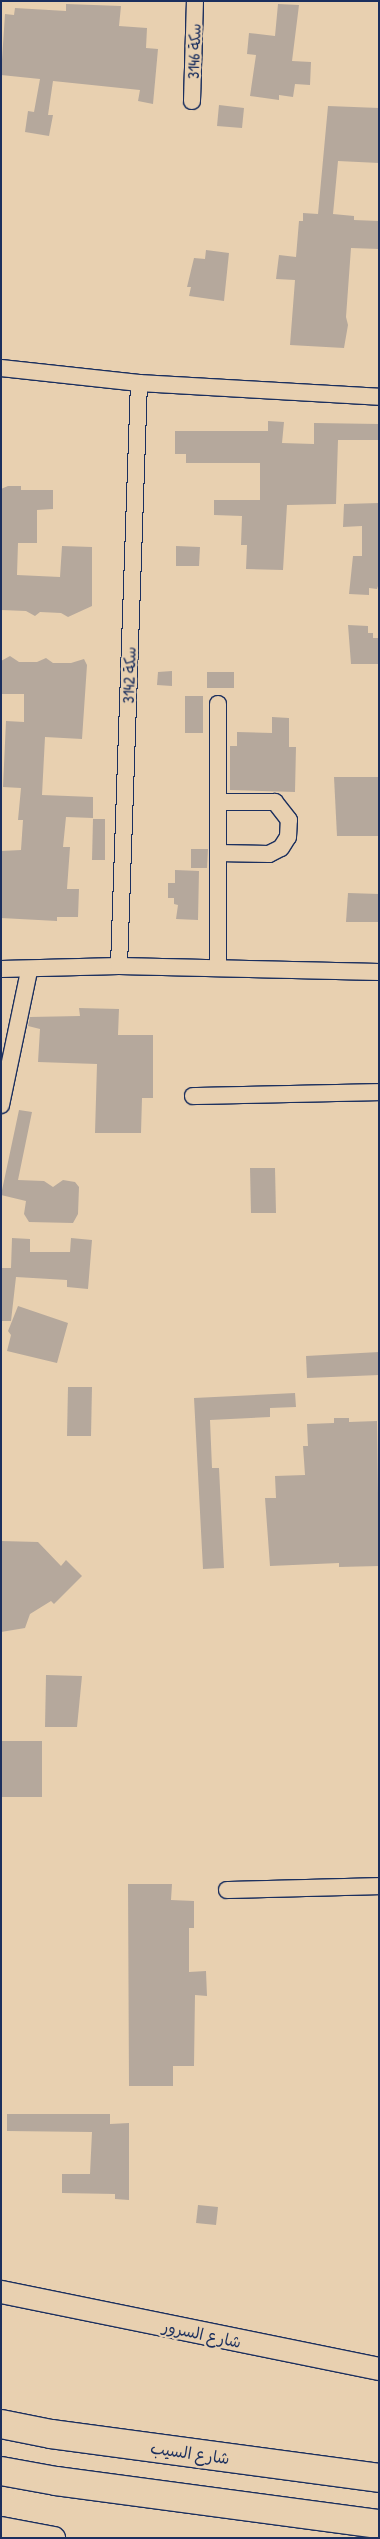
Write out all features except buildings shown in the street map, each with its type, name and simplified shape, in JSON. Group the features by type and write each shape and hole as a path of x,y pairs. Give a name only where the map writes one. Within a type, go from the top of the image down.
{"highway":[{"name":"شارع السيب","path":"1,2424 51,2434 379,2478"},
{"path":"1,2471 333,2538"},
{"path":"345,2474 379,2474"},
{"path":"56,2481 379,2524"}],"street":[{"name":"سكة 3146","path":"192,101 195,1"},
{"path":"1,368 139,383 379,397"},
{"name":"سكة 3142","path":"119,966 139,383"},
{"path":"218,704 218,968"},
{"path":"218,802 274,802 289,820 288,837 282,848 270,854 218,853"},
{"path":"1,969 29,971 119,966 379,972"},
{"path":"1,1105 29,971"},
{"path":"193,1096 379,1092"},
{"path":"228,1890 379,1886"},
{"name":"شارع السرور","path":"1,2292 25,2299 379,2369"},
{"name":"شارع السرور","path":"1,2297 25,2299"},
{"path":"1,2528 54,2538"}]}
